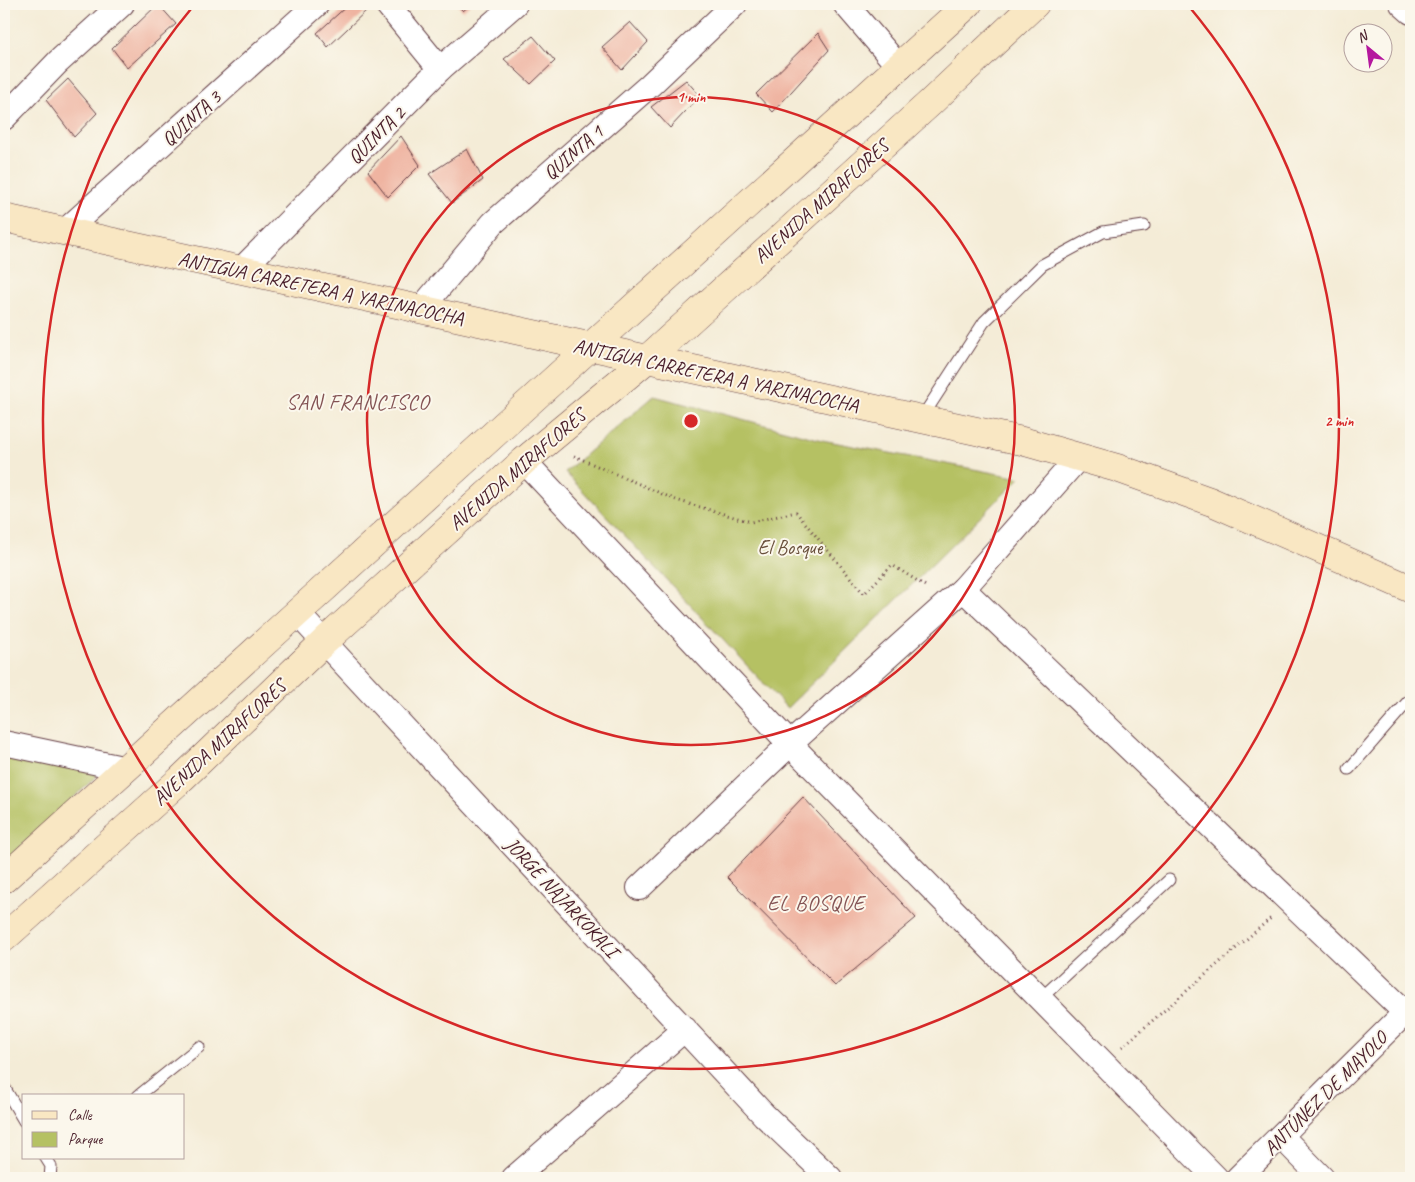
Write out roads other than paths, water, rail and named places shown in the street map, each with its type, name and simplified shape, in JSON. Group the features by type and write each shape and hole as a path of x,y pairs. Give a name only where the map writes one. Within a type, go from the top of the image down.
{"street":[{"path":"4,118 58,62 122,4"},
{"name":"QUINTA 3","path":"64,232 317,4"},
{"path":"387,4 440,69"},
{"name":"QUINTA 2","path":"241,270 440,69 515,4"},
{"name":"QUINTA 1","path":"420,310 494,223 650,85 735,4"},
{"path":"845,4 900,68"},
{"name":"AVENIDA MIRAFLORES","path":"4,879 128,769 296,613 900,68 968,4"},
{"name":"AVENIDA MIRAFLORES","path":"4,938 180,780 325,641 533,452 646,360 930,103 1035,4"},
{"path":"1402,4 1411,12"},
{"name":"ANTIGUA CARRETERA A YARINACOCHA","path":"4,218 1022,441 1117,468 1212,502 1411,589"},
{"path":"533,452 790,744 1216,1178"},
{"path":"639,888 790,744 956,595 1080,457"},
{"path":"956,595 1409,1010"},
{"name":"JORGE NAJARKOKALI","path":"296,613 325,641 764,1115 830,1178"},
{"path":"4,743 128,769"},
{"name":"ANTÚNEZ DE MAYOLO","path":"1238,1178 1409,1010"},
{"path":"514,1178 685,1029"},
{"path":"1281,1136 1322,1178"}],"lane":[{"path":"921,420 984,322 1042,265 1103,232 1144,226"},
{"path":"1348,769 1411,698"},
{"path":"1040,999 1170,880"},
{"path":"140,1094 199,1047"},
{"path":"4,1087 22,1118"},
{"path":"48,1162 50,1178"}],"district":[{"name":"SAN FRANCISCO","path":"358,402"},
{"name":"EL BOSQUE","path":"816,903"}],"park label":[{"name":"El Bosque","path":"790,547"}]}
